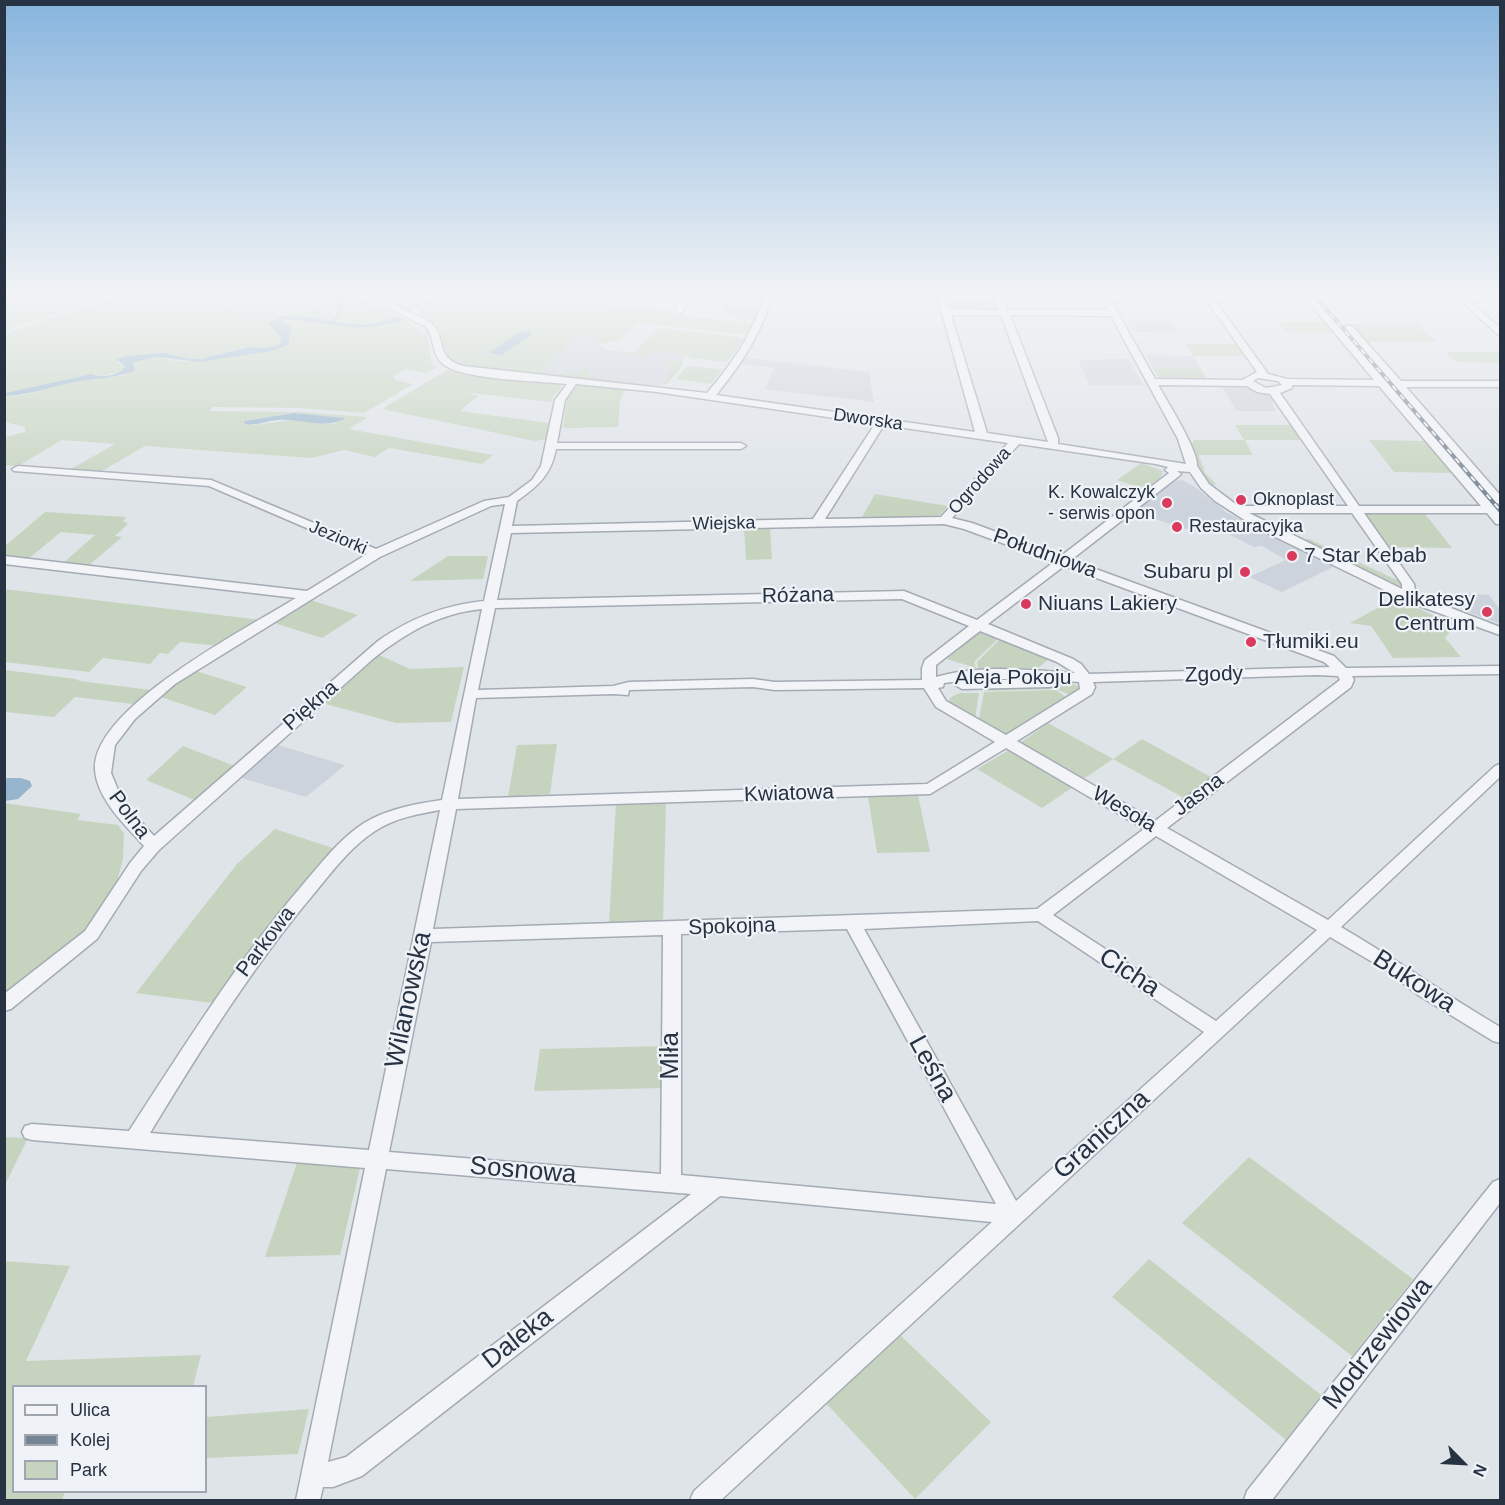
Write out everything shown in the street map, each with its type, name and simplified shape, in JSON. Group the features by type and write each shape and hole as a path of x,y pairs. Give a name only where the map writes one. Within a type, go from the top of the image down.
{"street":[{"name":"Dworska","path":"451,365 484,374 574,380 709,397 1053,446 1183,469 1233,509 1329,559 1403,594 1500,631"},
{"path":"709,397 735,365"},
{"path":"961,365 982,436"},
{"path":"1025,365 1053,438 1053,446"},
{"path":"930,682 928,668 930,663 1061,560 1183,469 1183,439 1143,365"},
{"path":"1257,365 1264,375"},
{"path":"1367,365 1500,521"},
{"path":"1381,365 1500,501"},
{"path":"1248,383 1249,378 1264,375 1286,382 1382,383"},
{"name":"Jeziorki","path":"18,469 211,483 376,554 488,503 512,500 542,476 552,446 560,400 574,380"},
{"path":"1152,382 1248,383 1258,389 1273,391 1286,388 1286,382"},
{"path":"1398,384 1500,384"},
{"path":"1273,391 1408,584 1409,590 1403,594"},
{"path":"817,522 881,422"},
{"name":"Ogrodowa","path":"944,520 1016,441"},
{"path":"552,446 741,446"},
{"name":"Wilanowska","path":"308,1500 470,694 512,500"},
{"path":"1233,509 1491,510"},
{"name":"Wiejska","path":"504,530 944,520"},
{"name":"Południowa","path":"944,520 968,526 1329,659 1343,672"},
{"name":"Polna","path":"4,1004 91,935 102,922 136,864 153,846 116,804 109,790 103,765 114,735 158,689 376,554"},
{"path":"4,560 308,595"},
{"name":"Różana","path":"489,604 898,594 1062,659 1080,668 1084,678"},
{"name":"Piękna","path":"153,846 369,655 404,628 441,611 489,604"},
{"path":"1062,659 1070,666 1063,679 1075,688 1079,696 1088,689 1084,678"},
{"name":"Zgody","path":"1343,672 1391,666 1500,663"},
{"name":"Zgody","path":"1084,678 1500,670"},
{"name":"Jasna","path":"1041,915 1346,684 1347,676 1343,672"},
{"name":"Aleja Pokoju","path":"470,694 613,690 628,693 700,688 750,690 775,686 930,682 982,686 1084,678"},
{"name":"Wesoła","path":"930,682 935,698 941,704 1328,928"},
{"name":"Kwiatowa","path":"448,804 930,789 1079,696"},
{"name":"Graniczna","path":"703,1500 1500,769"},
{"name":"Parkowa","path":"135,1140 229,992 284,917 336,857 378,822 407,812 448,804"},
{"name":"Spokojna","path":"422,936 1041,915"},
{"name":"Cicha","path":"1041,915 1217,1031"},
{"name":"Leśna","path":"852,923 1013,1215"},
{"name":"Bukowa","path":"1328,928 1392,964 1424,990 1500,1036"},
{"name":"Miła","path":"671,1183 672,929"},
{"name":"Sosnowa","path":"32,1132 671,1183 1013,1215"},
{"name":"Daleka","path":"313,1476 333,1474 353,1467 716,1187"},
{"name":"Modrzewiowa","path":"1256,1500 1500,1188"}],"shaded area":[{"path":"549,365 681,365 667,384 649,387 540,375"},
{"path":"749,365 811,365 869,372 874,402 765,389 774,368"},
{"path":"1081,365 1132,365 1143,385 1090,385"},
{"path":"1151,365 1198,365 1200,368 1153,368"},
{"path":"1370,365 1379,365 1500,503 1500,517"},
{"path":"1220,384 1244,384 1268,391 1275,401 1272,403 1276,411 1237,411"},
{"path":"1182,480 1195,487 1226,512 1333,567 1282,592 1249,577 1286,560 1262,546 1254,547 1213,526 1185,529 1132,511 1171,481"},
{"path":"1463,593 1489,595 1500,610 1500,624 1463,610 1467,601"},
{"path":"275,744 345,765 306,797 238,777"}],"green space":[{"path":"5,365 121,365 125,368 123,371 102,376 91,374 5,393"},
{"path":"131,365 433,365 438,367 424,373 405,369 394,376 395,380 413,384 364,413 300,408 213,407 209,411 299,412 368,417 349,429 493,455 482,464 389,448 375,457 344,450 311,458 145,446 102,471 71,469 115,444 62,440 18,466 5,465 5,437 25,432 25,427 5,422 5,396 23,395 77,381 124,375","holes":["294,413 344,418 333,424 298,419 255,425 244,421"]},
{"path":"466,365 549,365 540,375 477,369"},
{"path":"670,365 681,365 667,384 660,385 664,384 673,366"},
{"path":"687,366 722,369 711,384 676,379"},
{"path":"588,368 589,376 635,383 633,385 560,376 560,373 579,372"},
{"path":"1153,368 1200,368 1208,380 1160,380"},
{"path":"447,370 489,377 565,382 552,398 552,402 472,393 471,395 478,396 460,411 549,423 547,439 535,441 382,409"},
{"path":"579,383 626,388 620,401 618,427 563,428 567,398"},
{"path":"1235,425 1292,425 1301,440 1245,440 1253,455 1199,455 1205,473 1216,484 1212,485 1203,476 1190,443 1194,443 1193,440 1244,440"},
{"path":"1369,440 1427,441 1453,473 1394,472"},
{"path":"1141,463 1163,471 1160,478 1145,489 1117,480"},
{"path":"875,494 948,506 938,517 861,519"},
{"path":"1248,510 1305,540 1309,539 1397,580 1379,553 1382,553 1405,587 1398,586 1247,513"},
{"path":"1360,510 1422,510 1452,548 1387,547"},
{"path":"45,512 126,517 123,521 128,524 115,536 122,537 87,567 62,564 95,535 61,532 28,559 5,556 5,546"},
{"path":"770,526 772,559 746,560 744,527"},
{"path":"448,556 488,556 483,579 410,581"},
{"path":"1372,585 1430,614 1458,622 1445,638 1461,657 1393,658 1371,626 1350,623 1396,598"},
{"path":"4,589 261,620 219,646 180,642 168,654 160,653 150,664 103,658 89,672 5,662"},
{"path":"307,599 358,615 322,638 271,622"},
{"path":"979,631 985,631 999,638 974,662 976,668 947,659"},
{"path":"1001,638 1049,659 1038,668 978,668 977,662"},
{"path":"377,654 410,669 464,667 451,722 396,723 322,703"},
{"path":"5,670 151,690 133,704 75,697 54,717 5,712"},
{"path":"193,670 247,687 215,715 155,695"},
{"path":"1063,683 1082,688 1070,695 1056,689 984,691 984,688 1033,687"},
{"path":"1056,690 1068,699 1008,736 979,719 984,692"},
{"path":"960,693 979,693 975,719 947,704 951,697"},
{"path":"1048,723 1113,759 1082,780 1020,743"},
{"path":"1142,739 1211,777 1184,798 1113,759"},
{"path":"557,744 550,794 508,797 517,745"},
{"path":"183,746 235,766 197,801 146,780"},
{"path":"1009,750 1073,787 1042,808 977,769"},
{"path":"918,795 930,852 877,853 868,796"},
{"path":"666,802 663,922 609,923 616,803"},
{"path":"5,803 81,814 77,820 118,825 124,834 123,859 116,885 80,940 5,998"},
{"path":"275,829 336,849 272,920 212,1003 136,993 237,864"},
{"path":"663,1046 663,1088 534,1091 540,1049"},
{"path":"5,1137 28,1138 5,1185"},
{"path":"1249,1157 1413,1279 1352,1356 1182,1223"},
{"path":"298,1160 360,1168 340,1255 265,1257"},
{"path":"1149,1259 1321,1395 1286,1440 1112,1297"},
{"path":"4,1261 70,1266 26,1361 201,1355 193,1385 12,1385 12,1493 65,1493 62,1500 5,1500"},
{"path":"898,1333 991,1422 915,1499 823,1400"},
{"path":"309,1409 298,1454 207,1458 207,1417"}],"water":[{"path":"123,365 134,365 135,370 105,378 5,396 5,393 91,374 104,376 114,374 125,367"},
{"path":"294,413 345,418 330,423 278,420 245,424 244,421"},
{"path":"5,778 21,778 30,781 32,786 18,799 5,801"}],"railway":[{"path":"1375,365 1500,510"}],"place":[{"name":"Oknoplast","path":"1241,500"},
{"name":"K. Kowalczyk - serwis opon","path":"1167,503"},
{"name":"Restauracyjka","path":"1177,527"},
{"name":"7 Star Kebab","path":"1292,556"},
{"name":"Subaru pl","path":"1245,572"},
{"name":"Niuans Lakiery","path":"1026,604"},
{"name":"Delikatesy Centrum","path":"1487,612"},
{"name":"Tłumiki.eu","path":"1251,642"}]}
